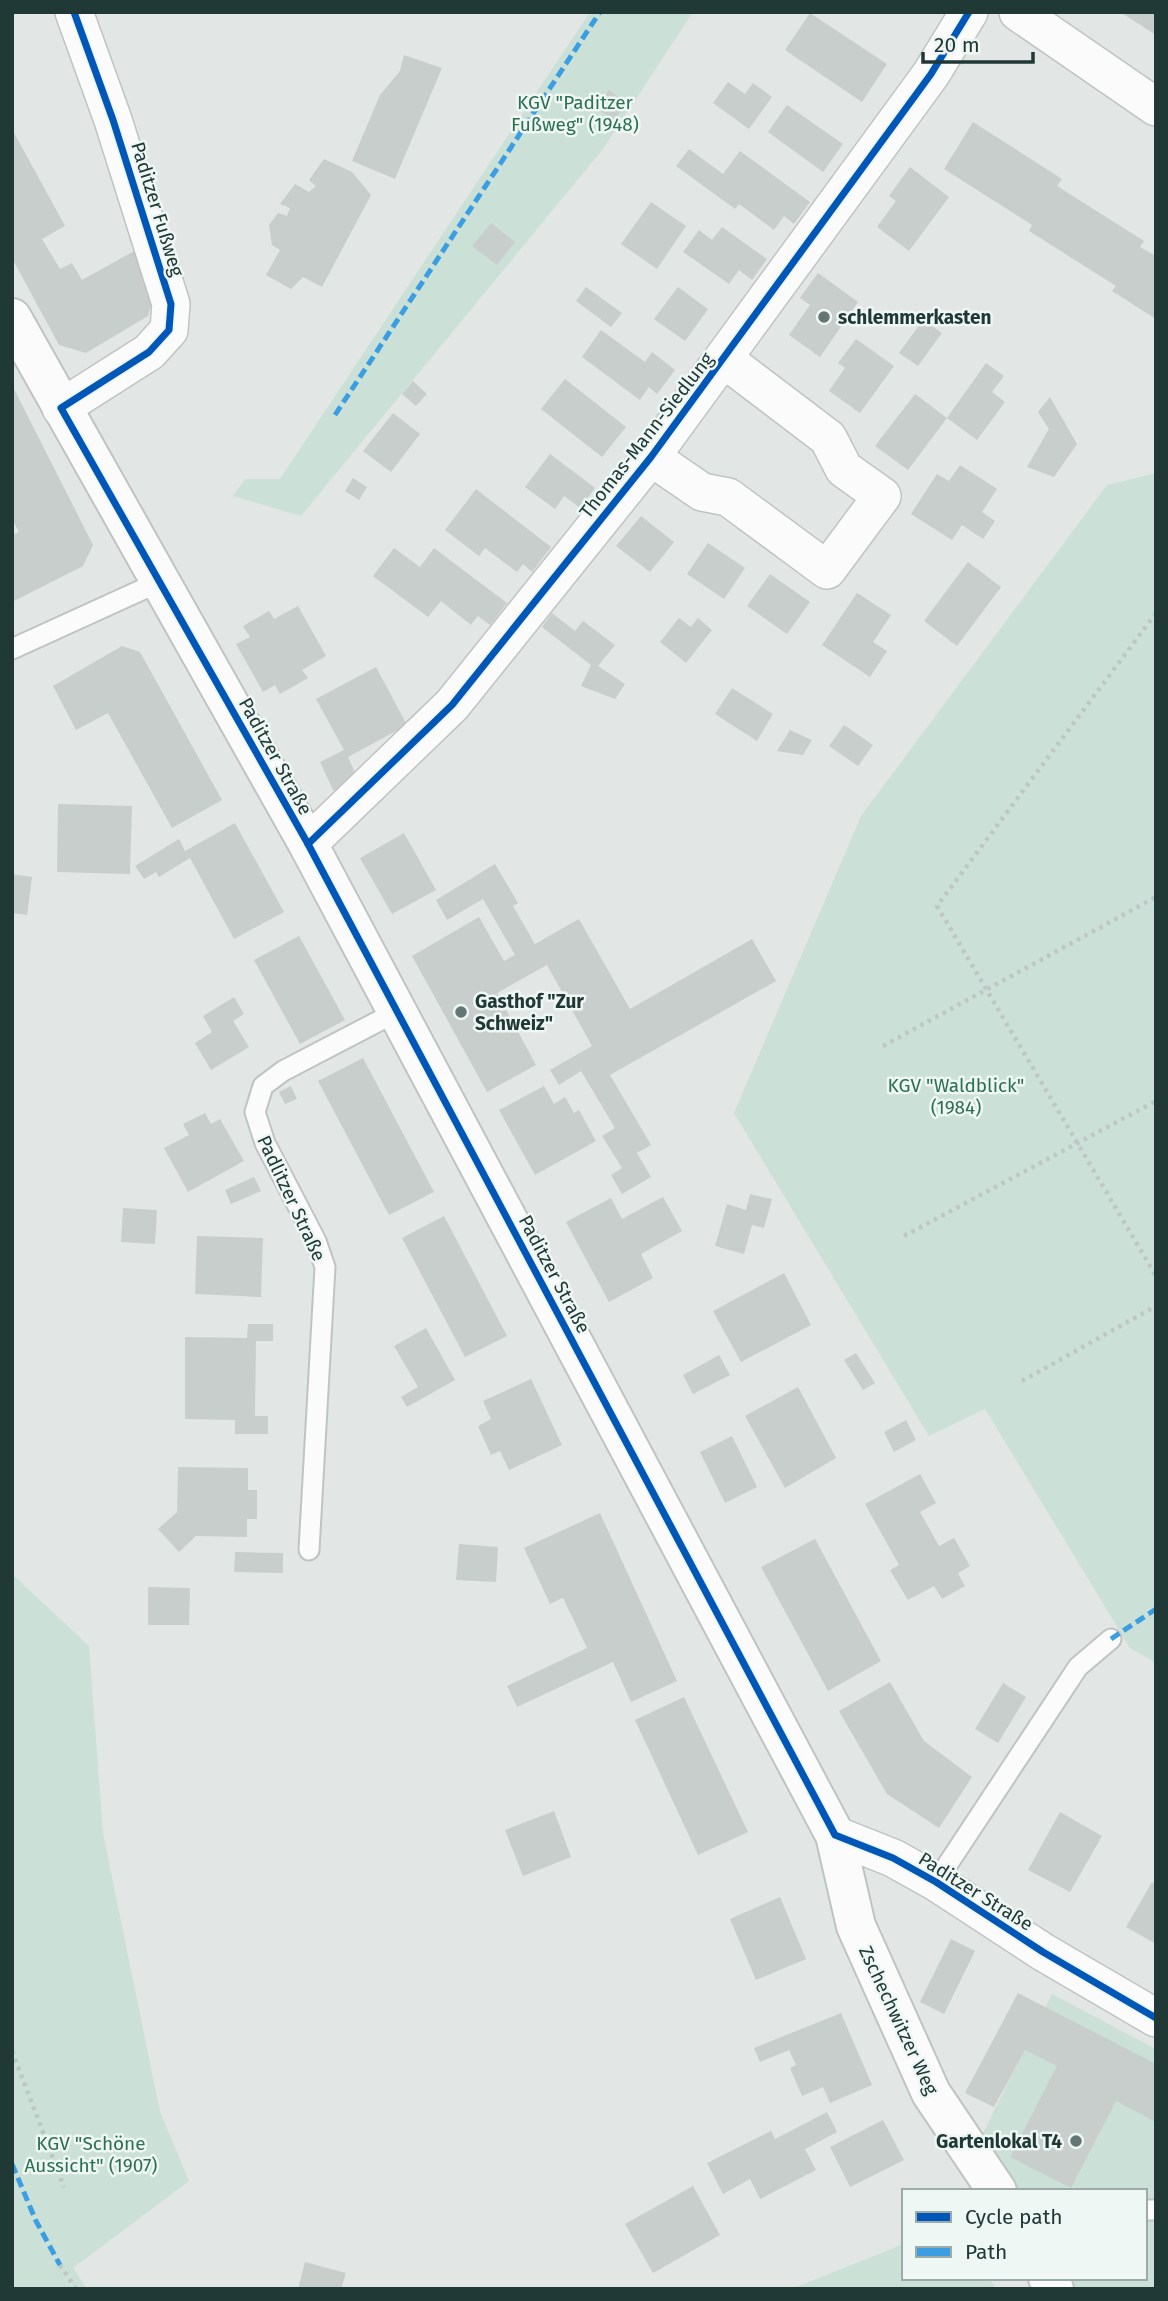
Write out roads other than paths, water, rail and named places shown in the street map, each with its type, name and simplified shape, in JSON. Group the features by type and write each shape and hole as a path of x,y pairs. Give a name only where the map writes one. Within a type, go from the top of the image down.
{"street":[{"name":"Paditzer Fußweg","path":"61,408 149,352 169,330 170,304 113,120 74,12"},
{"name":"Thomas-Mann-Siedlung","path":"307,844 452,705 651,457 931,74 969,12"},
{"path":"1018,12 1156,107"},
{"name":"Paditzer Straße","path":"12,318 398,1011 835,1835 893,1858 936,1882 1043,1952 1156,2018"},
{"name":"Thomas-Mann-Siedlung","path":"651,457 702,492 728,497 827,570 881,496 844,468 828,438 724,359"},
{"name":"Zschechwitzer Weg","path":"835,1835 856,1926 931,2093 996,2189"}],"lane":[{"path":"12,649 159,582"},
{"name":"Padlitzer Straße","path":"309,1550 325,1267 316,1241 265,1143 255,1112 263,1086 284,1071 398,1011"},
{"path":"936,1882 1078,1667 1111,1639"}],"place":[{"name":"schlemmerkasten","path":"824,317"},
{"name":"Gasthof \"Zur Schweiz\"","path":"461,1012"},
{"name":"Gartenlokal T4","path":"1076,2141"}],"park label":[{"name":"KGV \"Paditzer Fußweg\" (1948)","path":"575,113"},
{"name":"KGV \"Waldblick\" (1984)","path":"956,1096"},
{"name":"KGV \"Schöne Aussicht\" (1907)","path":"91,2154"}]}
